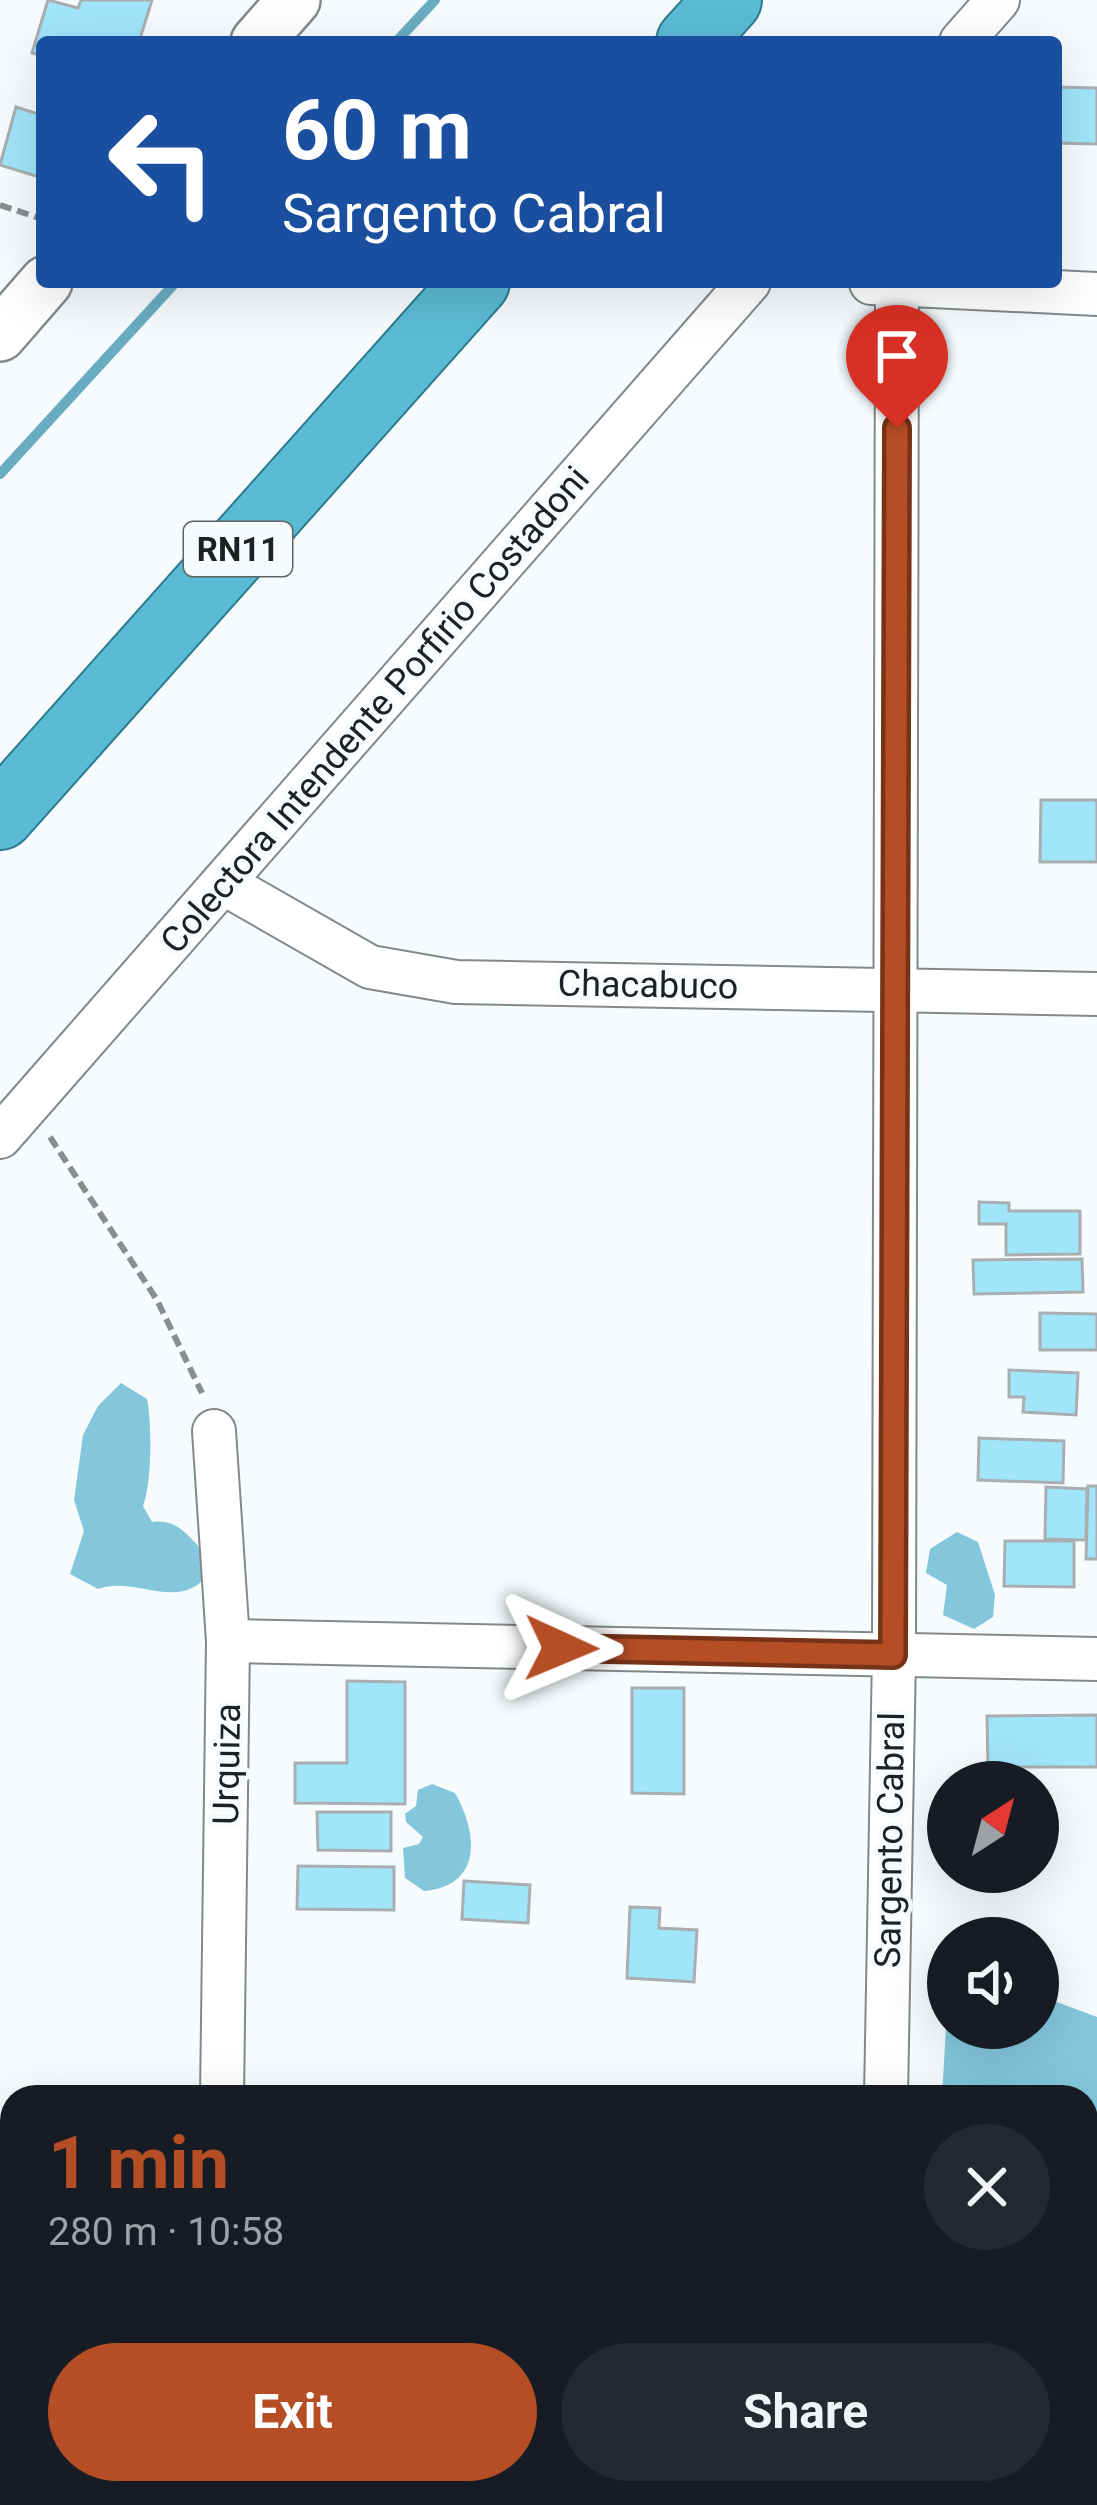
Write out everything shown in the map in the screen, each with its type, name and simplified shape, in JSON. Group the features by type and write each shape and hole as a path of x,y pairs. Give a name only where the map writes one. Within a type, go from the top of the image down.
{"highway":[{"path":"696,36 728,0"},
{"name":"RN11","path":"0,816 471,288"}],"street":[{"path":"262,36 294,0"},
{"path":"966,36 998,0"},
{"path":"0,335 41,288"},
{"name":"Colectora Intendente Porfirio Costadoni","path":"0,1137 744,288"},
{"name":"Sargento Cabral","path":"884,288 895,990 886,2085"},
{"path":"955,288 1097,294"},
{"name":"Chacabuco","path":"223,883 370,967 455,982 1097,994"},
{"name":"Urquiza","path":"214,1431 229,1641 221,2085"},
{"path":"229,1641 1097,1659"}],"path":[{"path":"0,205 36,218"},
{"path":"30,1102 86,1197 157,1300 193,1367 214,1431"}],"shaded area":[{"path":"121,1383 147,1399 150,1452 143,1506 152,1522 174,1525 202,1550 203,1580 192,1588 179,1592 125,1586 98,1589 70,1574 84,1531 74,1500 83,1435 98,1406"},
{"path":"957,1532 978,1542 995,1595 993,1617 974,1629 943,1615 947,1585 926,1573 930,1549"},
{"path":"432,1784 455,1793 468,1824 470,1855 457,1879 424,1891 405,1878 403,1848 419,1844 423,1837 406,1822 405,1814 416,1806 418,1790"},
{"path":"1059,2003 1097,2017 1097,2085 943,2085 945,2049 1059,2049"}],"building":[{"path":"48,0 78,8 81,0 152,0 141,36 37,36"},
{"path":"1062,87 1097,88 1097,144 1062,143"},
{"path":"16,107 36,113 36,176 0,165"},
{"path":"1041,800 1097,800 1097,862 1040,862"},
{"path":"979,1202 1009,1203 1009,1211 1080,1211 1080,1254 1006,1255 1006,1224 979,1224"},
{"path":"1082,1259 1083,1292 974,1294 973,1260"},
{"path":"1040,1313 1097,1314 1097,1350 1040,1350"},
{"path":"1009,1370 1078,1373 1076,1415 1023,1412 1024,1397 1009,1397"},
{"path":"979,1438 1064,1441 1063,1483 978,1480"},
{"path":"1088,1486 1097,1486 1097,1559 1086,1559"},
{"path":"1046,1487 1087,1489 1086,1540 1045,1539"},
{"path":"1005,1541 1074,1541 1074,1587 1004,1586"},
{"path":"347,1681 405,1682 405,1804 295,1803 295,1763 347,1763"},
{"path":"632,1688 684,1688 684,1794 632,1793"},
{"path":"1097,1715 1097,1767 1059,1767 1059,1761 988,1761 987,1716"},
{"path":"317,1812 391,1812 391,1851 318,1850"},
{"path":"298,1866 394,1867 394,1910 297,1909"},
{"path":"464,1881 530,1885 528,1923 462,1919"},
{"path":"630,1907 660,1908 659,1928 697,1930 694,1982 627,1978"}],"waterway":[{"path":"402,36 435,0"},
{"path":"0,474 170,288"}],"route":[{"path":"561,1648 893,1655 897,428"}]}
